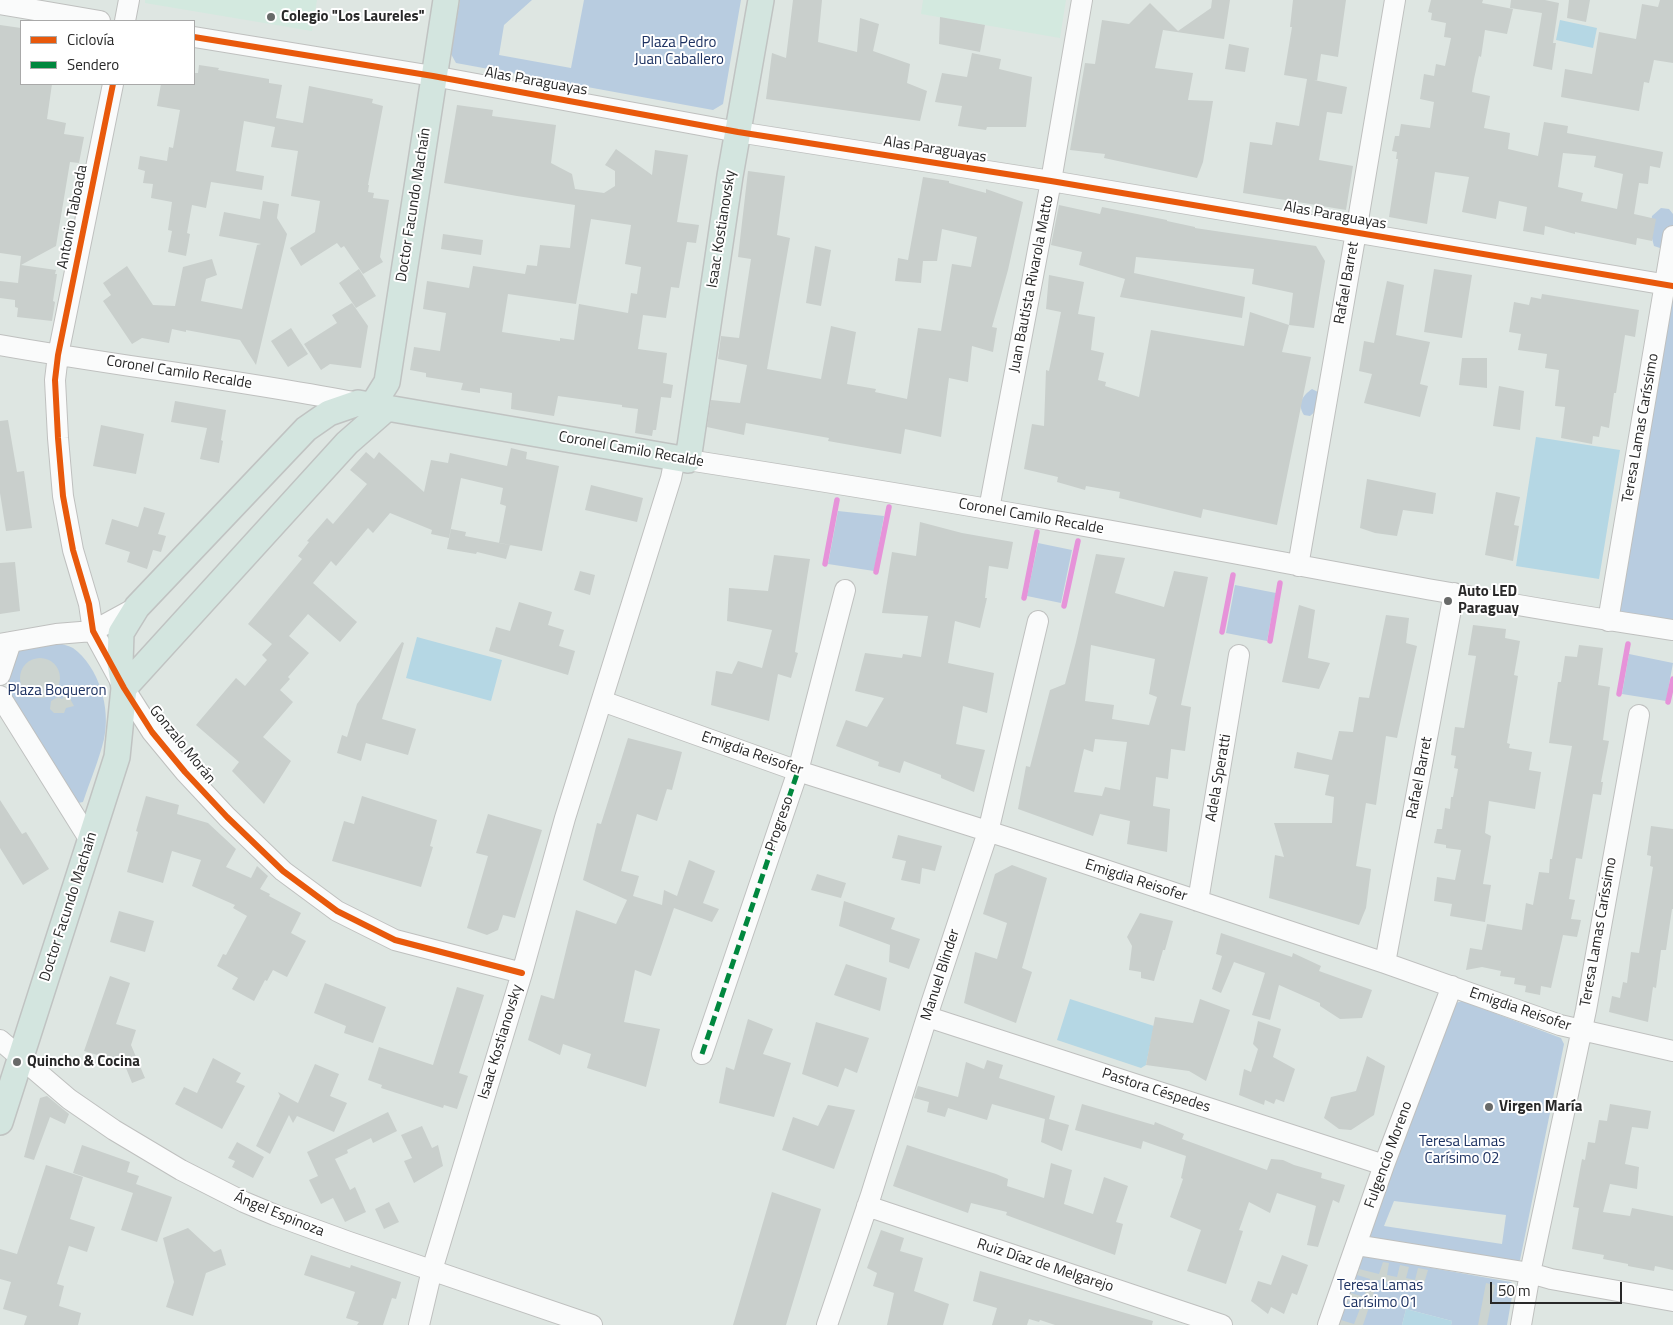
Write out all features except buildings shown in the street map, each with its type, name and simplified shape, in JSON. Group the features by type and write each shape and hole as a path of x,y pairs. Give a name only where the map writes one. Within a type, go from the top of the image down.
{"main road":[{"name":"Doctor Facundo Machaín","path":"124,688 347,443 386,382 446,0"},
{"name":"Isaac Kostianovsky","path":"681,459 761,0"},
{"name":"Doctor Facundo Machaín","path":"0,1122 117,757 124,688 120,663 121,634 137,607 306,429 329,413 372,406"},
{"name":"Coronel Camilo Recalde","path":"372,406 681,459"}],"street":[{"path":"125,20 129,0"},
{"name":"Juan Bautista Rivarola Matto","path":"989,509 1051,181 1082,0"},
{"name":"Rafael Barret","path":"1298,566 1394,0"},
{"path":"0,4 94,20"},
{"name":"Alas Paraguayas","path":"195,37 433,76 738,132 1051,181 1669,285"},
{"name":"Antonio Taboada","path":"58,355 112,85"},
{"name":"Teresa Lamas Caríssimo","path":"1608,620 1669,285 1673,236"},
{"name":"Coronel Camilo Recalde","path":"0,345 300,392 372,406"},
{"name":"Gonzalo Morán","path":"58,355 55,380 63,496 73,550 90,604 93,631 124,688 152,732 185,772 227,817 283,871 337,911 395,940 522,973"},
{"name":"Coronel Camilo Recalde","path":"681,459 989,509 1298,566 1673,630"},
{"name":"Isaac Kostianovsky","path":"419,1325 432,1270 522,973 565,818 670,478 681,459"},
{"name":"Progreso","path":"702,1054 798,771 845,590"},
{"name":"Rafael Barret","path":"1385,963 1454,593"},
{"path":"0,675 6,643 56,634 93,631 137,607"},
{"name":"Manuel Blinder","path":"827,1325 988,832 1038,621"},
{"name":"Adela Speratti","path":"1198,901 1239,655"},
{"path":"0,696 91,842"},
{"name":"Emigdia Reisofer","path":"602,701 798,771 1385,963 1560,1025 1673,1051"},
{"name":"Teresa Lamas Caríssimo","path":"1521,1325 1530,1273 1587,1000 1639,715"},
{"name":"Fulgencio Moreno","path":"1328,1325 1384,1165 1452,986"},
{"name":"Pastora Céspedes","path":"928,1017 1384,1165"},
{"name":"Ángel Espinoza","path":"0,1040 69,1099 114,1130 188,1174 244,1202 275,1215 592,1325"},
{"name":"Ruiz Díaz de Melgarejo","path":"867,1206 1222,1325"},
{"path":"1356,1245 1530,1273 1673,1301"}],"shaded area":[{"name":"Colegio \"Los Laureles\"","path":"145,0 317,0 312,31 145,3"},
{"path":"923,0 1066,0 1060,38 921,14"},
{"path":"1560,20 1597,28 1593,48 1556,40"},
{"path":"1536,437 1620,450 1599,579 1516,566"},
{"path":"417,637 502,660 491,701 406,678"},
{"path":"40,658 54,664 60,678 54,692 40,698 26,692 20,678 26,664"},
{"path":"67,693 74,706 66,708 64,713 54,713 50,709 51,701 58,697 62,699"},
{"path":"1070,999 1154,1026 1146,1065 1141,1068 1057,1040"},
{"path":"1383,1262 1389,1263 1387,1275 1397,1277 1400,1265 1409,1267 1406,1278 1415,1280 1418,1268 1428,1270 1422,1290 1378,1280 1363,1325 1339,1325 1341,1320 1354,1324 1361,1306 1348,1301 1351,1293 1364,1297 1370,1279 1357,1275 1359,1269 1379,1274"},
{"path":"1486,1283 1495,1285 1487,1325 1478,1325"},
{"path":"1406,1309 1452,1321 1451,1325 1402,1325"}],"green space":[{"name":"Plaza Pedro Juan Caballero","path":"460,0 532,0 504,25 499,55 571,68 584,0 741,0 723,104 713,110 456,63 451,54"},
{"path":"1661,208 1669,209 1673,214 1673,244 1663,249 1654,246 1650,231 1652,216"},
{"path":"1673,295 1673,624 1618,616"},
{"path":"1312,389 1318,392 1318,406 1310,416 1304,415 1301,407 1302,400"},
{"path":"838,511 884,516 874,571 828,564"},
{"path":"1038,543 1072,550 1061,603 1027,596"},
{"path":"1235,585 1276,593 1267,641 1226,633"},
{"name":"Plaza Boqueron","path":"58,643 73,648 90,666 101,689 106,714 106,727 100,755 83,802 78,803 8,691 8,669 15,654 27,648"},
{"path":"1629,654 1673,663 1666,701 1622,694"},
{"name":"Teresa Lamas Carísimo 02","path":"1462,1001 1561,1038 1564,1044 1520,1260 1516,1263 1371,1237 1368,1232 1456,1003","holes":["1394,1201 1506,1215 1502,1244 1384,1226"]},
{"name":"Teresa Lamas Carísimo 01","path":"1364,1256 1511,1282 1514,1285 1507,1325 1451,1325 1452,1321 1406,1309 1402,1325 1337,1325 1360,1258"}],"waterway":[{"path":"825,564 837,500"},
{"path":"876,572 889,507"},
{"path":"1024,598 1037,532"},
{"path":"1064,606 1078,541"},
{"path":"1222,632 1233,575"},
{"path":"1270,641 1280,583"},
{"path":"1619,694 1628,644"},
{"path":"1668,702 1673,679"}],"marked path":[{"path":"702,1054 798,771"}],"cycle path":[{"path":"195,37 433,76 738,132 1051,181 1673,286"},
{"path":"113,85 58,355 55,380 63,496 73,550 89,604 93,631 124,688 152,732 185,772 227,817 283,871 337,911 395,940 522,973"}],"place":[{"name":"Colegio \"Los Laureles\"","path":"271,17"},
{"name":"Auto LED Paraguay","path":"1448,601"},
{"name":"Quincho & Cocina","path":"17,1062"},
{"name":"Virgen María","path":"1489,1107"}]}
